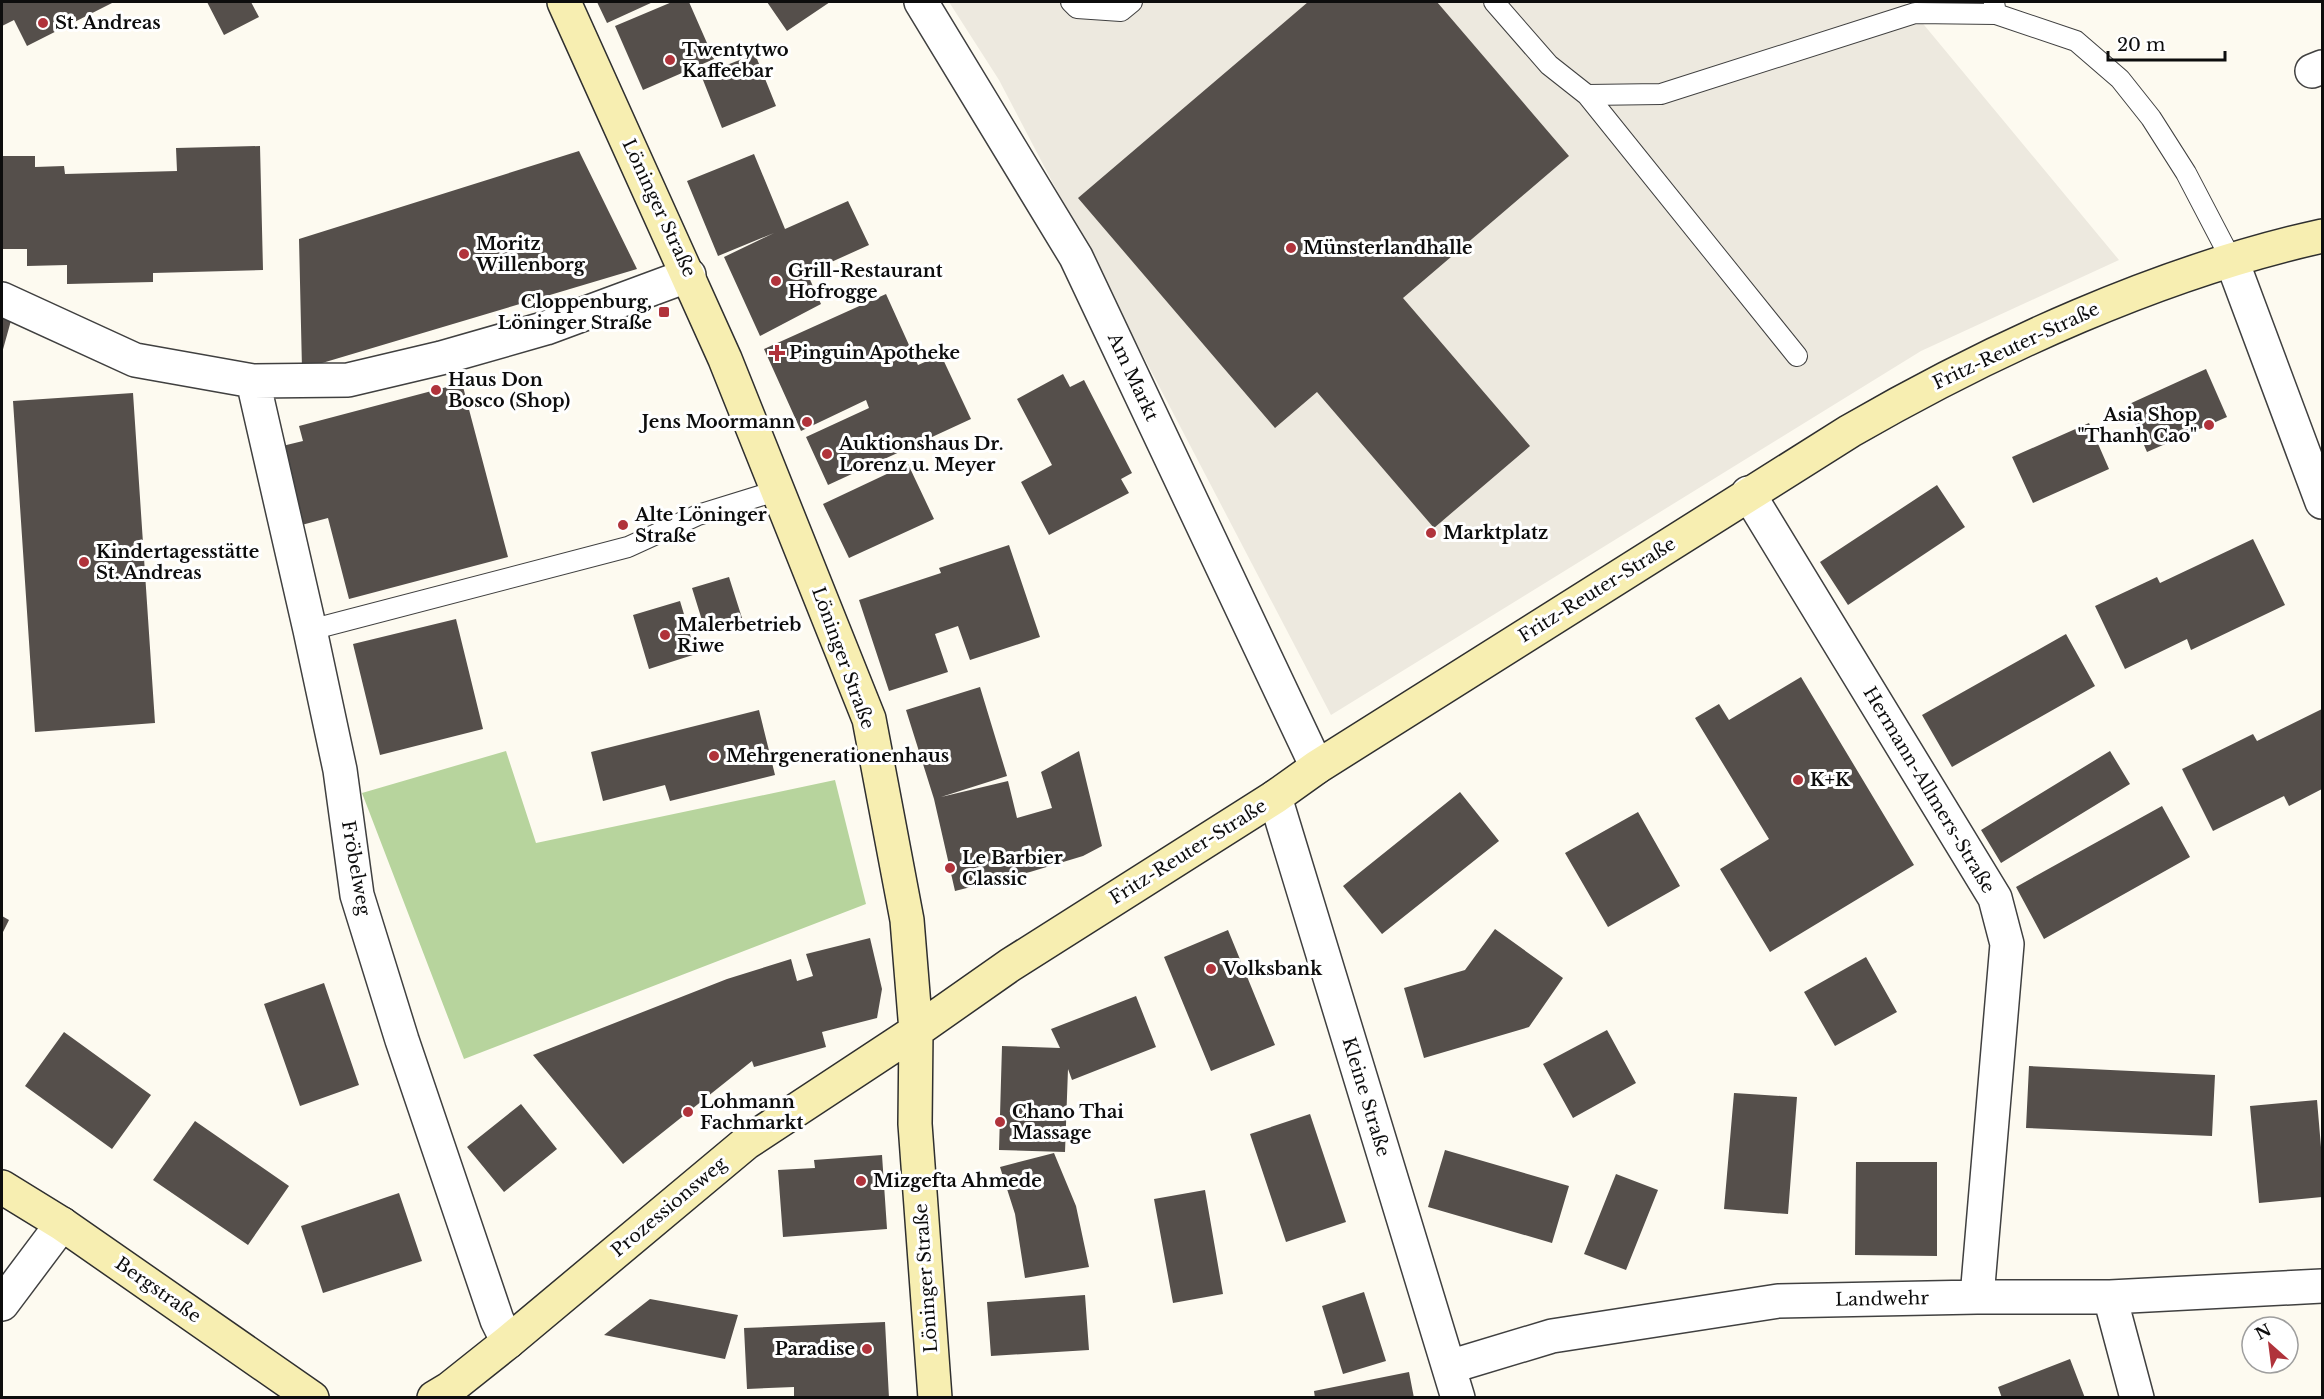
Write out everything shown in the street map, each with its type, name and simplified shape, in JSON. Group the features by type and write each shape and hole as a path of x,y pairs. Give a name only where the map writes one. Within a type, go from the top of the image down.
{"street":[{"name":"Löninger Straße","path":"564,2 690,275 779,490 869,719 907,920 916,1031 916,1135 935,1398"},
{"name":"Am Markt","path":"921,2 1076,256 1317,767"},
{"name":"Fritz-Reuter-Straße","path":"916,1031 1011,965 1275,797 1317,767 1748,493 1918,392 1991,356 2123,298 2232,261 2322,236"},
{"path":"2232,261 2322,502"},
{"path":"2,299 135,360 253,381 348,380 441,358 546,328 690,275"},
{"name":"Fröbelweg","path":"253,381 340,770 357,895 406,1052 497,1320 508,1342"},
{"name":"Hermann-Allmers-Straße","path":"1748,493 1995,898 2007,944 1977,1297"},
{"name":"Kleine Straße","path":"1275,797 1458,1398"},
{"name":"Prozessionsweg","path":"434,1398 449,1389 508,1342 747,1143 916,1031"},
{"name":"Bergstraße","path":"2,1186 62,1224 312,1398"},
{"path":"2,1304 62,1224"},
{"name":"Landwehr","path":"1449,1367 1552,1336 1778,1301 2110,1297 2322,1286"},
{"path":"2110,1297 2137,1398"}],"lane":[{"path":"1071,2 1077,8 1121,11 1132,2"},
{"path":"1494,2 1549,65 1587,95 1797,356"},
{"path":"1587,95 1661,94 1915,13 1995,8 2076,41 2120,79 2151,118 2186,173 2232,261"},
{"path":"310,630 628,548 698,515 779,490"}],"green space":[{"path":"506,751 536,843 835,780 866,904 464,1059 362,793"}],"shaded area":[{"name":"Marktplatz","path":"949,2 1905,2 2119,260 1921,351 1331,715 999,80"}],"building":[{"name":"St. Andreas","path":"2,2 114,2 27,46 14,20 2,26"},
{"name":"St. Andreas","path":"207,2 251,2 259,17 224,35"},
{"path":"597,2 653,2 607,23"},
{"path":"672,2 689,2 714,59 643,90 615,26"},
{"path":"767,2 830,2 787,31"},
{"name":"Münsterlandhalle","path":"1308,2 1437,2 1569,156 1403,298 1530,446 1434,528 1317,392 1275,428 1078,198"},
{"path":"755,54 776,106 722,128 701,75"},
{"path":"260,146 263,270 153,273 153,282 67,284 67,265 27,266 27,249 2,249 2,156 35,156 35,167 64,166 65,174 177,171 176,148"},
{"name":"Moritz Willenborg","path":"579,151 637,269 302,369 299,239"},
{"path":"754,154 785,229 848,201 869,245 807,273 821,304 760,336 724,257 774,233 718,256 687,181"},
{"path":"886,294 918,365 941,355 971,419 828,485 806,437 869,408 866,400 801,431 764,349"},
{"path":"2,314 12,317 2,353"},
{"path":"2206,369 2227,417 2147,452 2127,405"},
{"path":"1063,374 1070,387 1084,380 1132,473 1121,479 1129,493 1049,535 1021,482 1052,465 1017,399"},
{"path":"462,383 508,557 349,599 328,518 294,527 274,448 303,441 299,426"},
{"name":"Kindertagesstätte St. Andreas","path":"133,393 155,723 35,732 13,401"},
{"path":"2089,423 2109,469 2033,503 2012,457"},
{"path":"908,464 934,519 849,558 823,504"},
{"path":"1937,485 1965,527 1848,605 1820,562"},
{"path":"2253,539 2285,605 2191,650 2187,639 2125,669 2095,606 2157,577 2160,583"},
{"path":"1009,545 1040,637 970,660 958,626 935,634 948,672 889,691 859,600 941,573 939,568"},
{"path":"729,577 742,618 705,630 692,588"},
{"name":"Malerbetrieb Riwe","path":"680,601 696,654 649,669 633,615"},
{"path":"456,619 483,729 380,755 353,644"},
{"path":"2066,634 2095,686 1952,767 1922,715"},
{"name":"K+K","path":"1801,677 1914,865 1770,952 1720,869 1769,839 1695,718 1719,704 1729,720"},
{"path":"980,687 1007,776 941,797 1008,781 1017,818 1052,808 1041,772 1079,751 1102,846 1083,856 955,891 934,799 906,710"},
{"path":"2322,709 2322,789 2289,806 2284,796 2213,831 2182,769 2253,734 2257,741"},
{"name":"Mehrgenerationenhaus","path":"759,710 775,775 670,801 665,785 603,801 591,752"},
{"path":"2110,751 2130,784 2001,863 1981,830"},
{"path":"1460,792 1499,841 1382,934 1343,886"},
{"path":"2162,806 2190,857 2044,939 2016,887"},
{"path":"1638,812 1680,886 1608,927 1565,853"},
{"path":"2,916 9,920 2,934"},
{"path":"1495,929 1563,978 1529,1027 1424,1058 1404,988 1465,970"},
{"path":"1228,930 1275,1045 1211,1071 1164,957"},
{"path":"870,938 882,989 877,1018 822,1032 826,1047 754,1067 752,1061 623,1164 533,1055 727,979 791,959 797,981 813,976 806,954"},
{"path":"1866,957 1897,1012 1835,1046 1804,992"},
{"path":"324,983 359,1085 300,1106 264,1004"},
{"path":"1136,996 1156,1047 1072,1080 1068,1069 1065,1152 999,1150 1002,1046 1060,1048 1051,1029"},
{"path":"1607,1030 1636,1083 1573,1118 1543,1064"},
{"path":"64,1032 151,1095 112,1149 25,1086"},
{"path":"2029,1066 2215,1075 2212,1136 2026,1128"},
{"path":"1734,1093 1797,1097 1788,1214 1724,1209"},
{"path":"2317,1100 2322,1159 2322,1197 2259,1203 2250,1106"},
{"path":"521,1104 557,1149 504,1192 467,1147"},
{"path":"1310,1114 1346,1222 1286,1242 1250,1134"},
{"path":"195,1121 289,1186 248,1245 153,1180"},
{"path":"1445,1150 1569,1186 1552,1243 1428,1207"},
{"path":"1054,1153 1076,1206 1089,1267 1025,1278 1015,1214 1000,1167"},
{"path":"882,1155 887,1229 783,1237 778,1170 815,1168 814,1160"},
{"path":"1856,1162 1937,1162 1937,1256 1855,1255"},
{"path":"1616,1174 1658,1190 1626,1270 1584,1254"},
{"path":"1205,1190 1223,1294 1173,1303 1154,1199"},
{"path":"399,1193 422,1261 323,1293 301,1226"},
{"path":"1364,1292 1386,1361 1343,1374 1322,1306"},
{"path":"1085,1295 1089,1350 991,1356 987,1302"},
{"path":"650,1299 738,1315 725,1359 604,1335"},
{"path":"885,1322 889,1398 794,1398 794,1387 747,1389 744,1328"},
{"path":"2070,1359 2085,1398 2002,1398 1998,1387"},
{"path":"1409,1372 1414,1398 1315,1398 1314,1391"}],"place":[{"name":"St. Andreas","path":"43,23"},
{"name":"Twentytwo Kaffeebar","path":"670,60"},
{"name":"Münsterlandhalle","path":"1291,248"},
{"name":"Moritz Willenborg","path":"464,254"},
{"name":"Grill-Restaurant Hofrogge","path":"776,281"},
{"name":"Cloppenburg, Löninger Straße","path":"664,312"},
{"name":"Pinguin Apotheke","path":"777,353"},
{"name":"Haus Don Bosco (Shop)","path":"436,390"},
{"name":"Jens Moormann","path":"807,422"},
{"name":"Asia Shop \"Thanh Cao\"","path":"2209,425"},
{"name":"Auktionshaus Dr. Lorenz u. Meyer","path":"827,454"},
{"name":"Alte Löninger Straße","path":"623,525"},
{"name":"Marktplatz","path":"1431,533"},
{"name":"Kindertagesstätte St. Andreas","path":"84,562"},
{"name":"Malerbetrieb Riwe","path":"665,635"},
{"name":"Mehrgenerationenhaus","path":"714,756"},
{"name":"K+K","path":"1798,780"},
{"name":"Le Barbier Classic","path":"950,868"},
{"name":"Volksbank","path":"1211,969"},
{"name":"Lohmann Fachmarkt","path":"688,1112"},
{"name":"Chano Thai Massage","path":"1000,1122"},
{"name":"Mizgefta Ahmede","path":"861,1181"},
{"name":"Paradise","path":"867,1349"}]}
